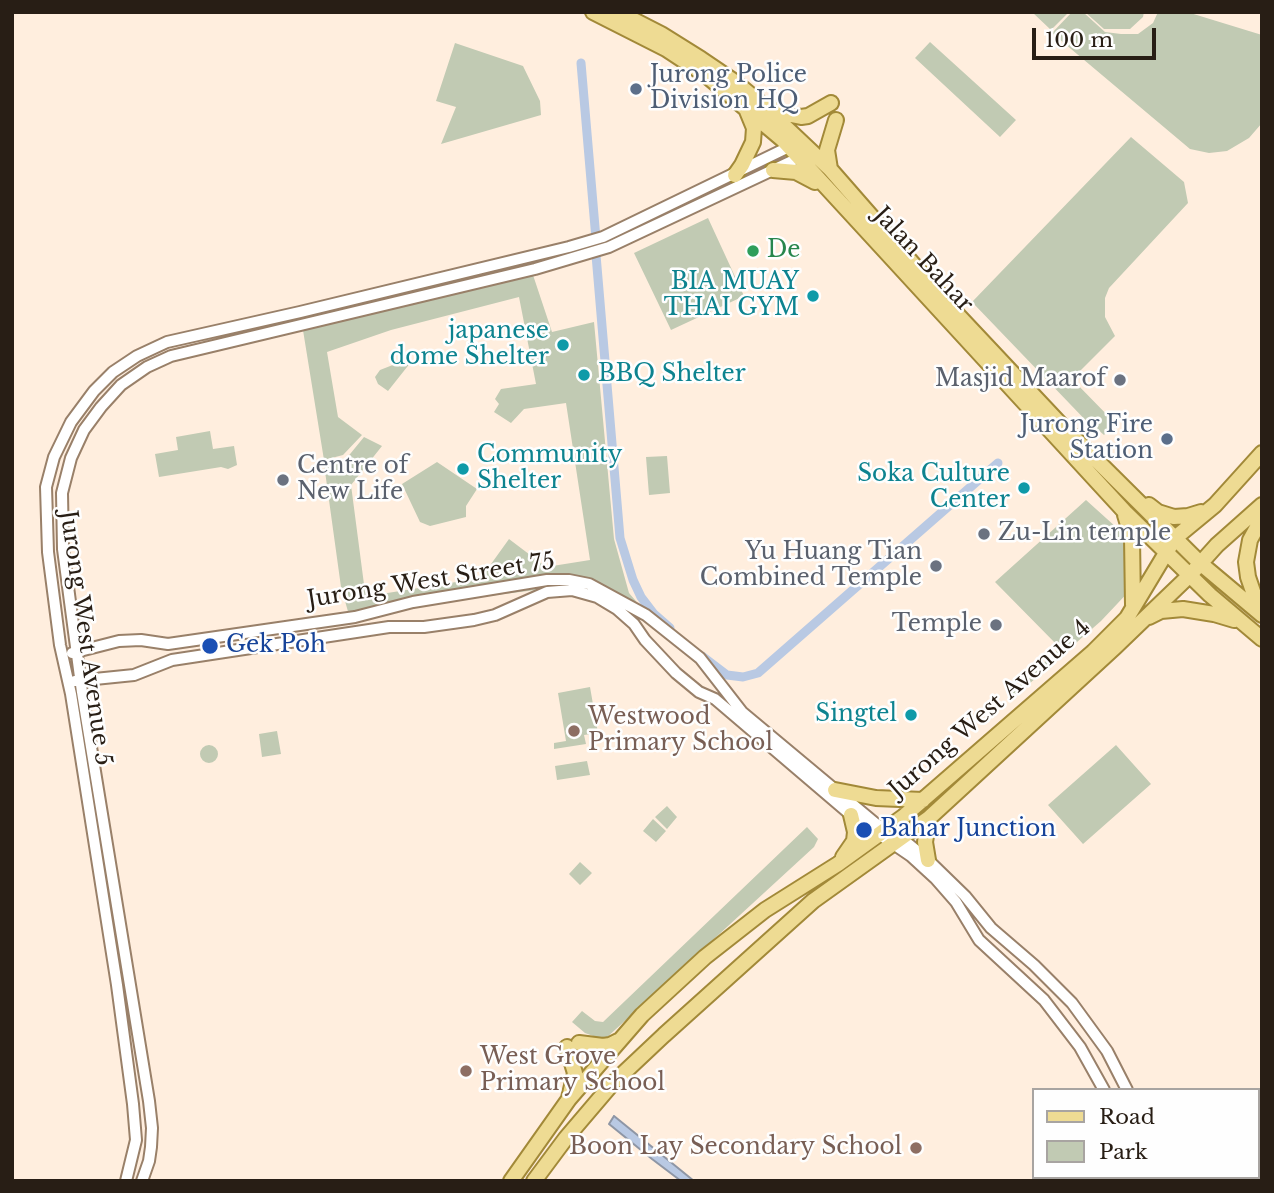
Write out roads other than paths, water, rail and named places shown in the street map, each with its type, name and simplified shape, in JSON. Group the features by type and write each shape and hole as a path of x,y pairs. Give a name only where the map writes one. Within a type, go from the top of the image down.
{"main road":[{"name":"Jalan Bahar","path":"593,12 666,49 707,76 830,169 907,268 1125,512 1189,575 1262,639"},
{"name":"Jalan Bahar","path":"618,12 701,59 759,102 799,148 833,195 1200,563 1261,615"},
{"path":"759,102 781,113 801,117 831,103"},
{"path":"735,174 752,142 754,128 745,107"},
{"path":"830,169 827,150 836,120"},
{"path":"773,170 807,176 833,195"},
{"name":"Jurong West Avenue 4","path":"511,1181 569,1099 642,1016 715,949 765,910 884,832 1093,652 1127,618 1175,538 1215,505 1262,453"},
{"path":"1123,487 1158,512 1174,517 1198,514 1215,505"},
{"name":"Jurong West Avenue 4","path":"534,1181 612,1084 655,1043 813,901 929,818 1262,505"},
{"path":"1125,512 1132,538 1133,607"},
{"path":"1261,615 1248,577 1247,562 1250,540 1262,518"},
{"path":"1140,622 1161,611 1183,609 1242,622"},
{"path":"835,790 876,798 923,800"},
{"path":"838,864 854,841 851,815"},
{"path":"928,860 925,842 929,818"},
{"path":"569,1099 575,1073 573,1045 603,1046 619,1040"}],"street":[{"name":"Jurong West Avenue 5","path":"126,1181 134,1157 136,1127 75,682 77,651 61,520 66,473 85,430 121,385 147,367 171,356 574,259 610,247 773,170 799,148"},
{"name":"Jurong West Avenue 5","path":"142,1181 151,1147 149,1101 75,682 63,655 48,552 46,487 54,457 71,422 94,391 113,372 137,356 167,342 298,313 596,239 735,174 799,148"},
{"name":"Jurong West Street 75","path":"63,655 119,641 141,640 168,644 355,617 413,602 547,580 589,584 646,615 700,658 743,712 884,832"},
{"name":"Jurong West Street 75","path":"75,682 134,675 172,660 268,645 389,627 425,627 474,620 495,615 547,593 572,590 589,594 617,609 634,624 676,673 699,692 715,699 869,829 884,832"},
{"path":"265,629 268,645"},
{"path":"884,832 928,860 965,896 991,928 1072,1003 1107,1051 1126,1088"},
{"path":"897,841 946,889 979,940 1044,1000 1080,1047 1103,1088"}],"water":[{"path":"614,1116 694,1181 681,1181 652,1159 609,1124"}],"waterway":[{"path":"581,63 596,239"},
{"path":"596,255 620,538 641,597 654,614 670,628"},
{"path":"702,656 727,675 743,677 758,673 998,463"}],"place":[{"name":"Jurong Police Division HQ","path":"636,89"},
{"name":"De","path":"753,251"},
{"name":"BIA MUAY THAI GYM","path":"813,296"},
{"name":"japanese dome Shelter","path":"563,345"},
{"name":"BBQ Shelter","path":"584,375"},
{"name":"Masjid Maarof","path":"1120,380"},
{"name":"Jurong Fire Station","path":"1167,439"},
{"name":"Community Shelter","path":"463,469"},
{"name":"Centre of New Life","path":"283,480"},
{"name":"Soka Culture Center","path":"1024,488"},
{"name":"Zu-Lin temple","path":"984,534"},
{"name":"Yu Huang Tian Combined Temple","path":"936,566"},
{"name":"Temple","path":"996,625"},
{"name":"Gek Poh","path":"210,646"},
{"name":"Singtel","path":"911,715"},
{"name":"Westwood Primary School","path":"574,731"},
{"name":"Bahar Junction","path":"864,830"},
{"name":"West Grove Primary School","path":"466,1071"},
{"name":"Boon Lay Secondary School","path":"916,1148"}]}
